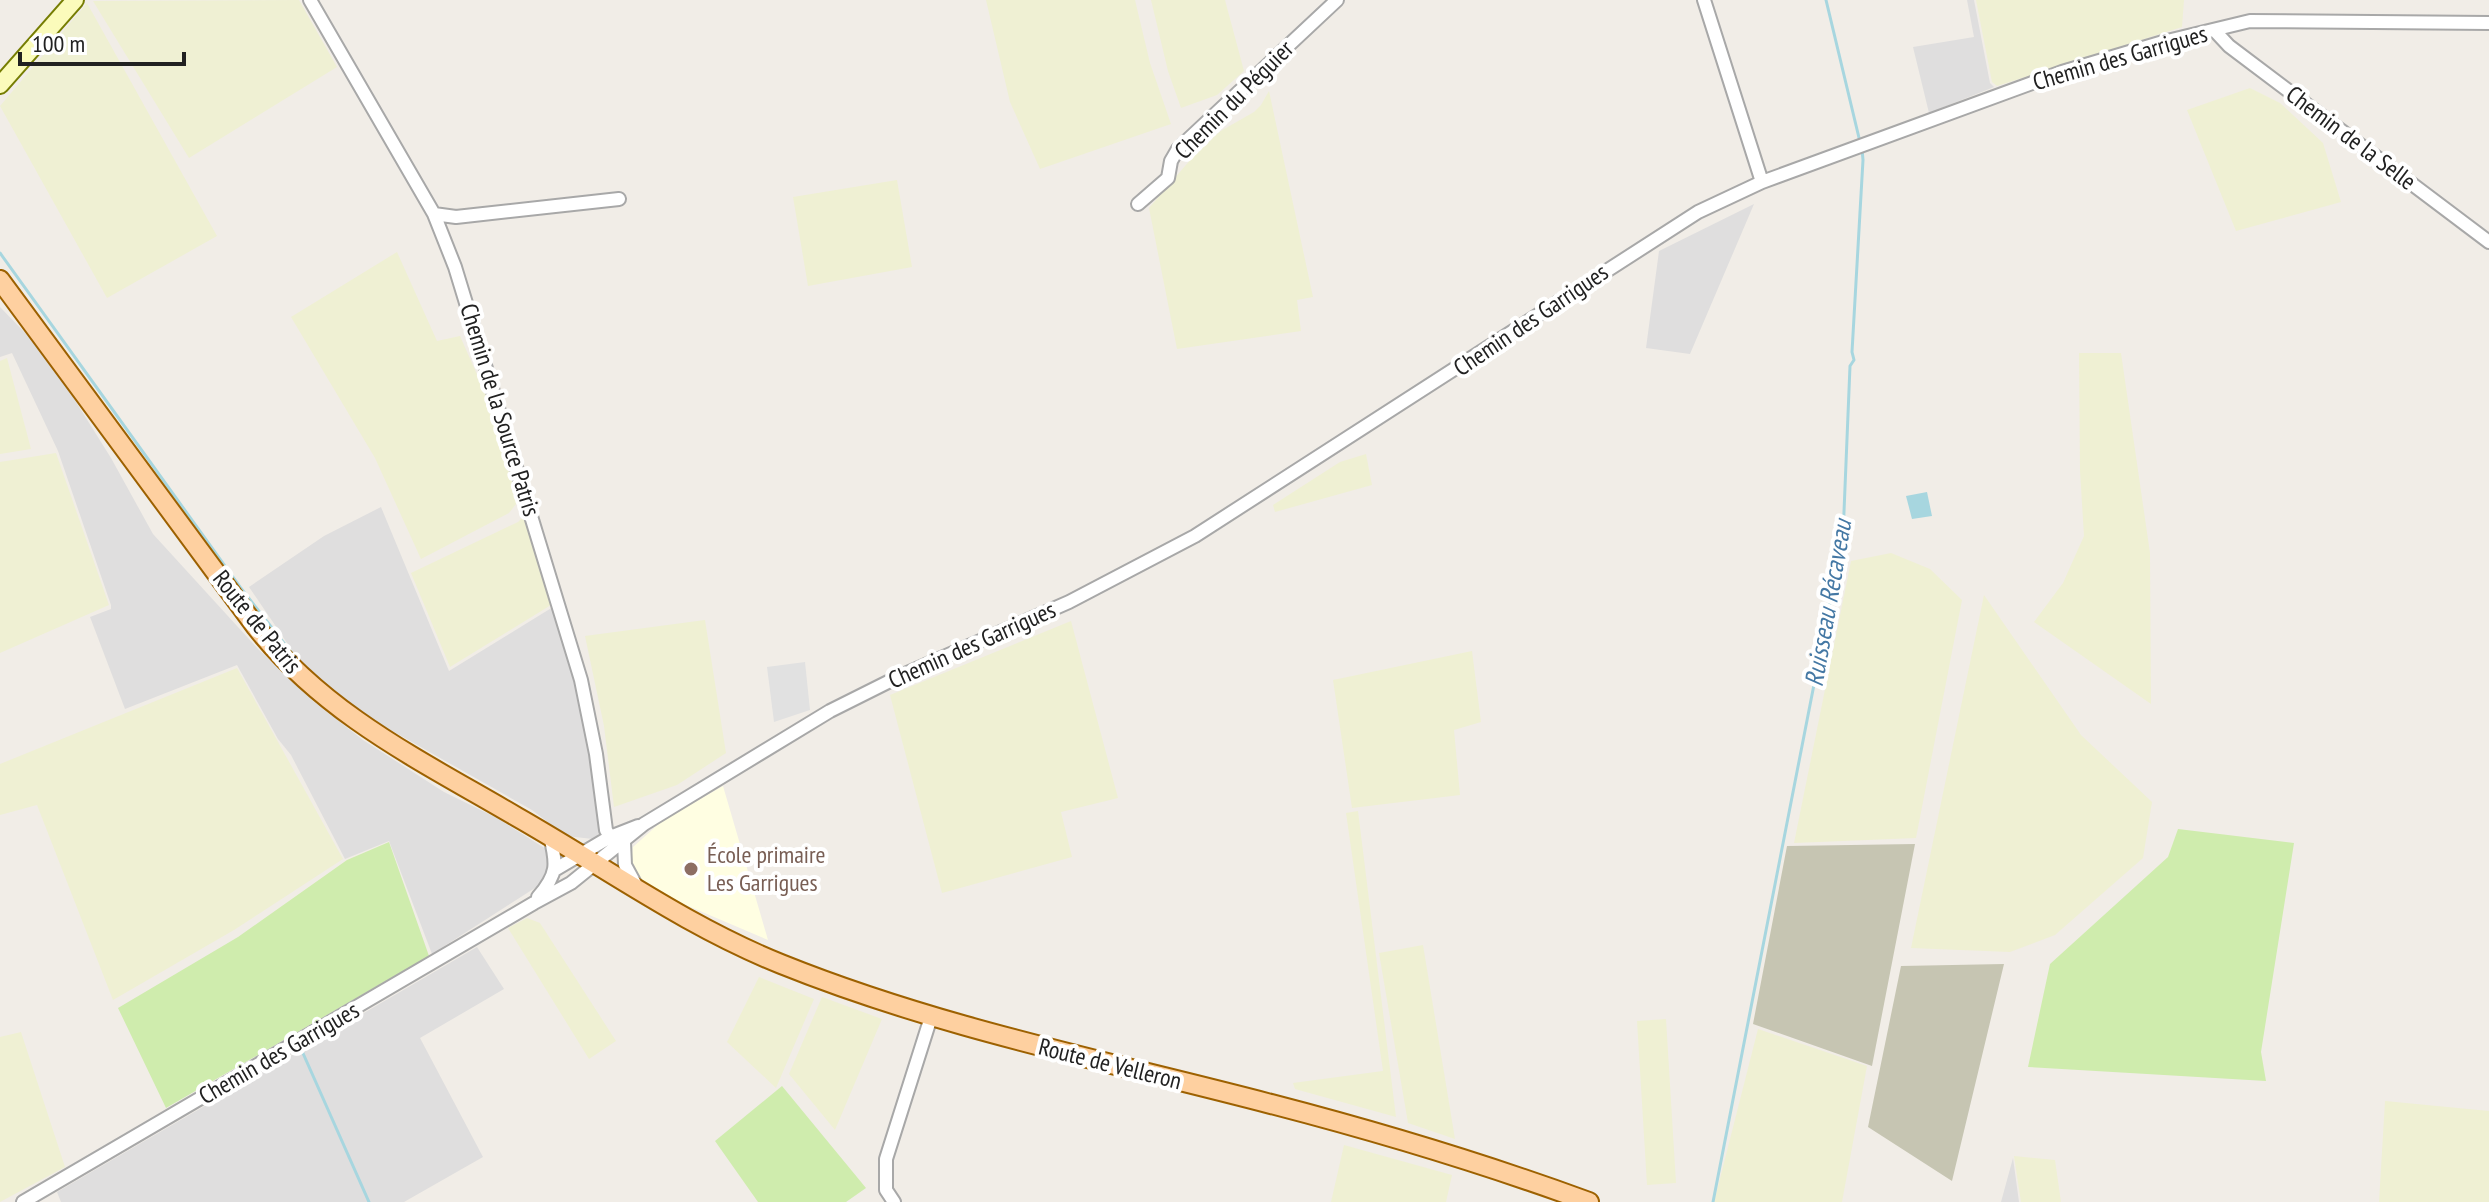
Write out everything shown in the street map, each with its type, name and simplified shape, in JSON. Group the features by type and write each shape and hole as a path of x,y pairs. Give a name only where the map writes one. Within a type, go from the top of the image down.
{"main road":[{"name":"Route de Patris","path":"0,280 256,627 295,672 359,724 550,836 643,895"},
{"name":"Route de Velleron","path":"643,895 768,959 931,1017 1328,1119 1475,1163 1589,1202"}],"street":[{"path":"0,85 75,0"},
{"name":"Chemin de la Source Patris","path":"310,0 434,214 455,267 581,680 618,841"},
{"name":"Chemin du Péguier","path":"1138,204 1168,178 1171,161 1178,149 1337,0"},
{"path":"1704,0 1762,182"},
{"name":"Chemin des Garrigues","path":"23,1202 571,883 595,865 618,841 830,711 898,677 1069,602 1195,536 1687,219 1762,182 2062,72 2163,42 2250,21 2489,23"},
{"name":"Chemin de la Selle","path":"2215,31 2229,46 2489,242"},
{"path":"434,214 456,217 619,199"},
{"path":"550,836 556,869"},
{"path":"618,841 625,865 643,895"},
{"name":"Chemin des Garrigues","path":"534,903 556,869 578,854 618,841"},
{"path":"894,1202 886,1190 886,1159 931,1017"}],"shaded area":[{"path":"299,0 337,67 189,158 93,1"},
{"path":"986,0 1135,0 1150,63 1171,124 1040,169 1010,102"},
{"path":"1151,0 1225,0 1244,71 1217,95 1181,108 1168,71"},
{"path":"1967,0 1974,0 1990,83 1994,87 1929,113 1913,47 1974,37"},
{"path":"1976,0 2184,0 2182,27 1997,86 1992,82"},
{"path":"87,3 217,236 107,298 0,106"},
{"path":"2250,88 2280,103 2323,143 2341,202 2236,231 2187,110"},
{"path":"1269,91 1313,297 1297,300 1301,331 1177,349 1149,208 1191,159 1219,132 1254,112"},
{"path":"897,180 912,267 808,286 793,197"},
{"path":"1754,204 1690,354 1646,348 1659,251"},
{"path":"397,252 437,341 460,336 487,397 520,499 509,513 421,559 375,458 291,317"},
{"path":"0,307 33,341 61,378 111,458 153,534 258,649 313,701 363,740 444,792 497,818 546,849 550,865 538,886 432,954 389,841 345,859 291,755 278,739 237,665 125,709 90,617 111,609 111,605 58,451 12,353 0,357"},
{"path":"2079,353 2121,353 2150,553 2151,704 2034,622 2063,583 2084,536"},
{"path":"7,358 31,449 0,454 0,361"},
{"path":"56,453 109,605 0,653 0,462"},
{"path":"1366,454 1372,485 1275,512 1273,505 1340,462"},
{"path":"381,507 449,671 553,607 589,728 603,831 593,839 566,836 532,810 366,716 340,698 298,659 249,587 324,536"},
{"path":"524,516 551,605 450,667 411,573 518,522"},
{"path":"1891,553 1930,569 1962,600 1916,838 1794,843 1851,561"},
{"path":"1984,595 2081,735 2152,802 2143,858 2055,935 2010,952 1911,948"},
{"path":"705,620 726,753 677,785 614,807 604,726 585,636"},
{"path":"1071,621 1118,798 1061,812 1072,857 942,893 890,695"},
{"path":"1472,651 1481,722 1454,730 1460,795 1352,808 1333,680"},
{"path":"805,662 810,710 774,722 767,667"},
{"path":"237,668 343,859 234,930 113,1000 37,805 0,815 0,764"},
{"name":"École primaire Les Garrigues","path":"723,786 768,940 653,891 640,878 631,860 633,847 662,821"},
{"path":"1358,811 1396,1117 1295,1089 1293,1083 1383,1071 1346,813"},
{"path":"1915,844 1872,1066 1753,1024 1787,846"},
{"path":"527,918 540,923 616,1041 589,1059 508,928"},
{"path":"1423,945 1455,1139 1408,1123 1379,953"},
{"path":"477,947 504,989 420,1038 483,1157 404,1202 61,1202 57,1192"},
{"path":"2004,964 1952,1181 1868,1127 1901,966"},
{"path":"759,977 814,999 776,1088 727,1042"},
{"path":"822,997 882,1019 835,1130 789,1074"},
{"path":"1666,1019 1676,1183 1647,1185 1637,1021"},
{"path":"1758,1029 1867,1066 1842,1202 1714,1202"},
{"path":"21,1032 65,1167 0,1202 0,1037"},
{"path":"2385,1101 2489,1111 2489,1202 2379,1202"},
{"path":"1344,1145 1452,1175 1446,1202 1331,1202"},
{"path":"2014,1156 2055,1160 2061,1202 2021,1202"},
{"path":"2013,1158 2019,1202 2001,1202"}],"green space":[{"path":"2178,829 2294,843 2261,1052 2266,1081 2028,1067 2050,964 2168,857"},
{"path":"389,842 429,956 166,1108 118,1008 238,937 347,860"},
{"path":"782,1086 866,1188 846,1202 758,1202 715,1141"}],"water":[{"path":"1927,492 1932,516 1912,519 1906,496"}],"waterway":[{"name":"Ruisseau Récaveau","path":"1826,0 1860,142"},
{"name":"Ruisseau Récaveau","path":"1713,1202 1843,536 1862,149"},
{"path":"0,253 240,587 294,656"},
{"path":"302,1051 369,1202"}],"place":[{"name":"École primaire Les Garrigues","path":"691,869"}]}
